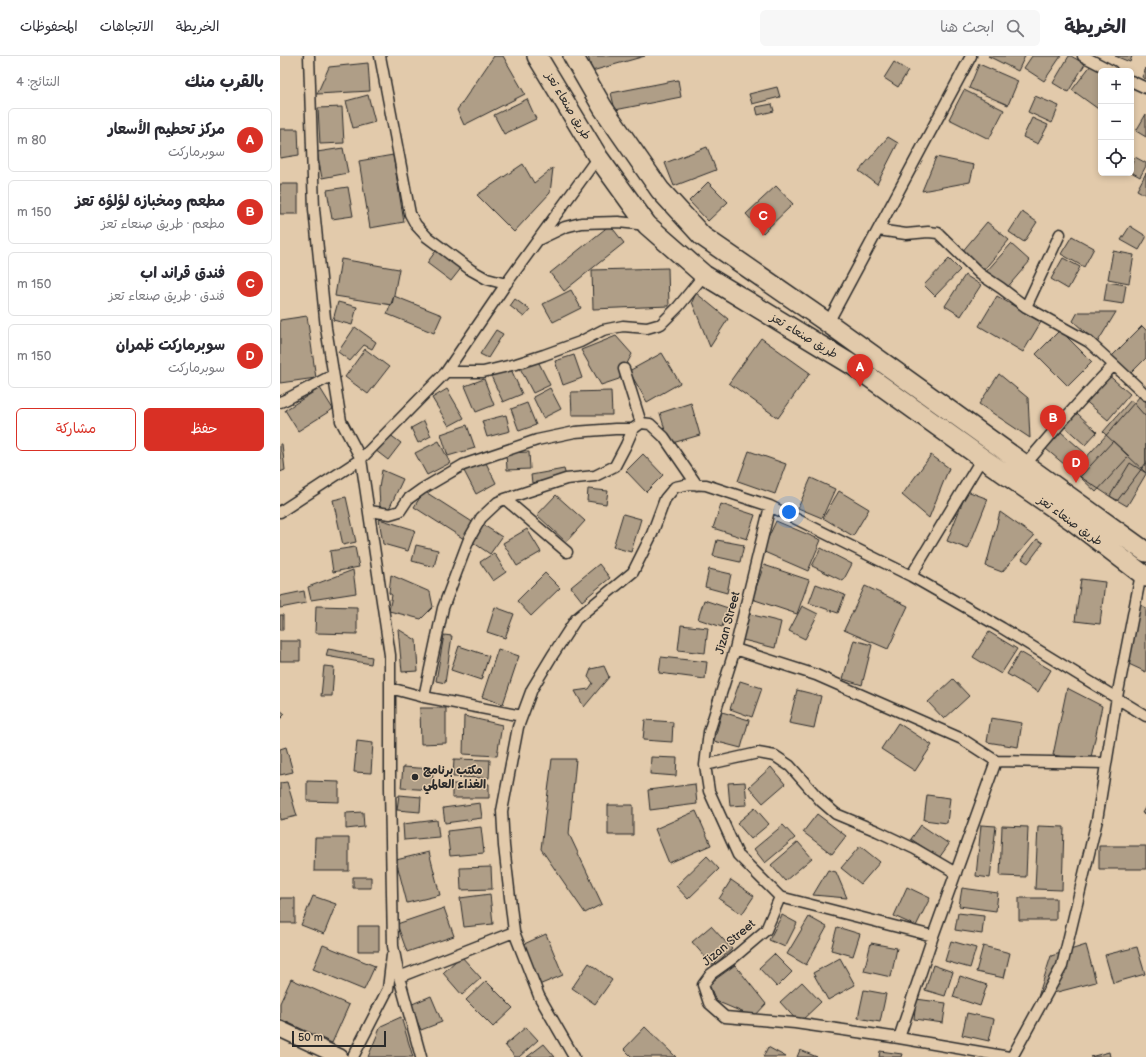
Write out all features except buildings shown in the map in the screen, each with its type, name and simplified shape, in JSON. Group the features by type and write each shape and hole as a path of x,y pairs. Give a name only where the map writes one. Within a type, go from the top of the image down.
{"highway":[{"name":"طريق صنعاء تعز","path":"537,56 598,157 647,225 704,275 854,366 1073,521 1143,576"},
{"name":"طريق صنعاء تعز","path":"573,56 603,108 660,190 702,236 828,323 1146,552"},
{"path":"578,124 603,108"}],"street":[{"path":"309,56 314,210 333,374 341,421 361,459 390,655 390,788 393,946 388,988 353,1057"},
{"path":"380,56 410,214 416,225 427,237 471,270 487,279 506,284"},
{"path":"828,323 971,56"},
{"path":"1083,56 1106,68"},
{"path":"1134,82 1146,88"},
{"path":"280,512 361,459 446,372 506,284 598,157"},
{"path":"538,240 565,227 581,223 618,222 647,225"},
{"path":"878,230 906,234 928,232 938,233 980,274 1026,307 1089,342 1145,390"},
{"path":"1026,307 1060,234"},
{"path":"446,372 483,372 516,364 580,342 603,330 623,326 647,328 661,324 678,308 704,275"},
{"path":"1025,465 1092,387 1114,365"},
{"path":"424,697 443,608 469,539 481,518 498,502 505,499 566,479 595,476 615,466 637,426 624,369"},
{"path":"280,402 333,374"},
{"path":"369,511 390,514 400,510 408,499 463,465 538,440 575,432 650,424 664,438 697,485"},
{"path":"911,576 982,458"},
{"path":"574,1057 539,996 514,932 504,846 502,811 518,727 532,689 576,619 633,572 652,534 665,499 675,488 690,484 706,485 770,506 911,576 1002,628 1146,716"},
{"path":"505,499 567,552"},
{"name":"Jizan Street","path":"770,506 735,649 709,732 705,765 709,791 738,855 780,897 766,930 732,959 711,974 703,985 709,1003 725,1017 795,1023 899,1038 1010,1057"},
{"path":"1010,1057 1062,966 1097,820 1117,697 1143,576"},
{"path":"735,649 823,678 962,739 996,761 1106,763"},
{"path":"390,688 424,697 522,716"},
{"path":"705,765 758,753 775,756 790,766 821,801 836,814 915,849 956,873"},
{"path":"899,1038 933,936 996,761"},
{"path":"780,897 933,936"},
{"path":"399,977 514,932"},
{"path":"393,946 399,977 421,1057"},
{"path":"280,1029 340,1057"}],"place":[{"name":"فندق قراند اب","path":"763,236"},
{"name":"مركز تحطيم الأسعار","path":"860,387"},
{"name":"مطعم ومخبازه لؤلؤه تعز","path":"1053,438"},
{"name":"سوبرماركت ظمران","path":"1076,483"},
{"name":"مكتب برنامج الغذاء العالمي","path":"415,777"}]}
